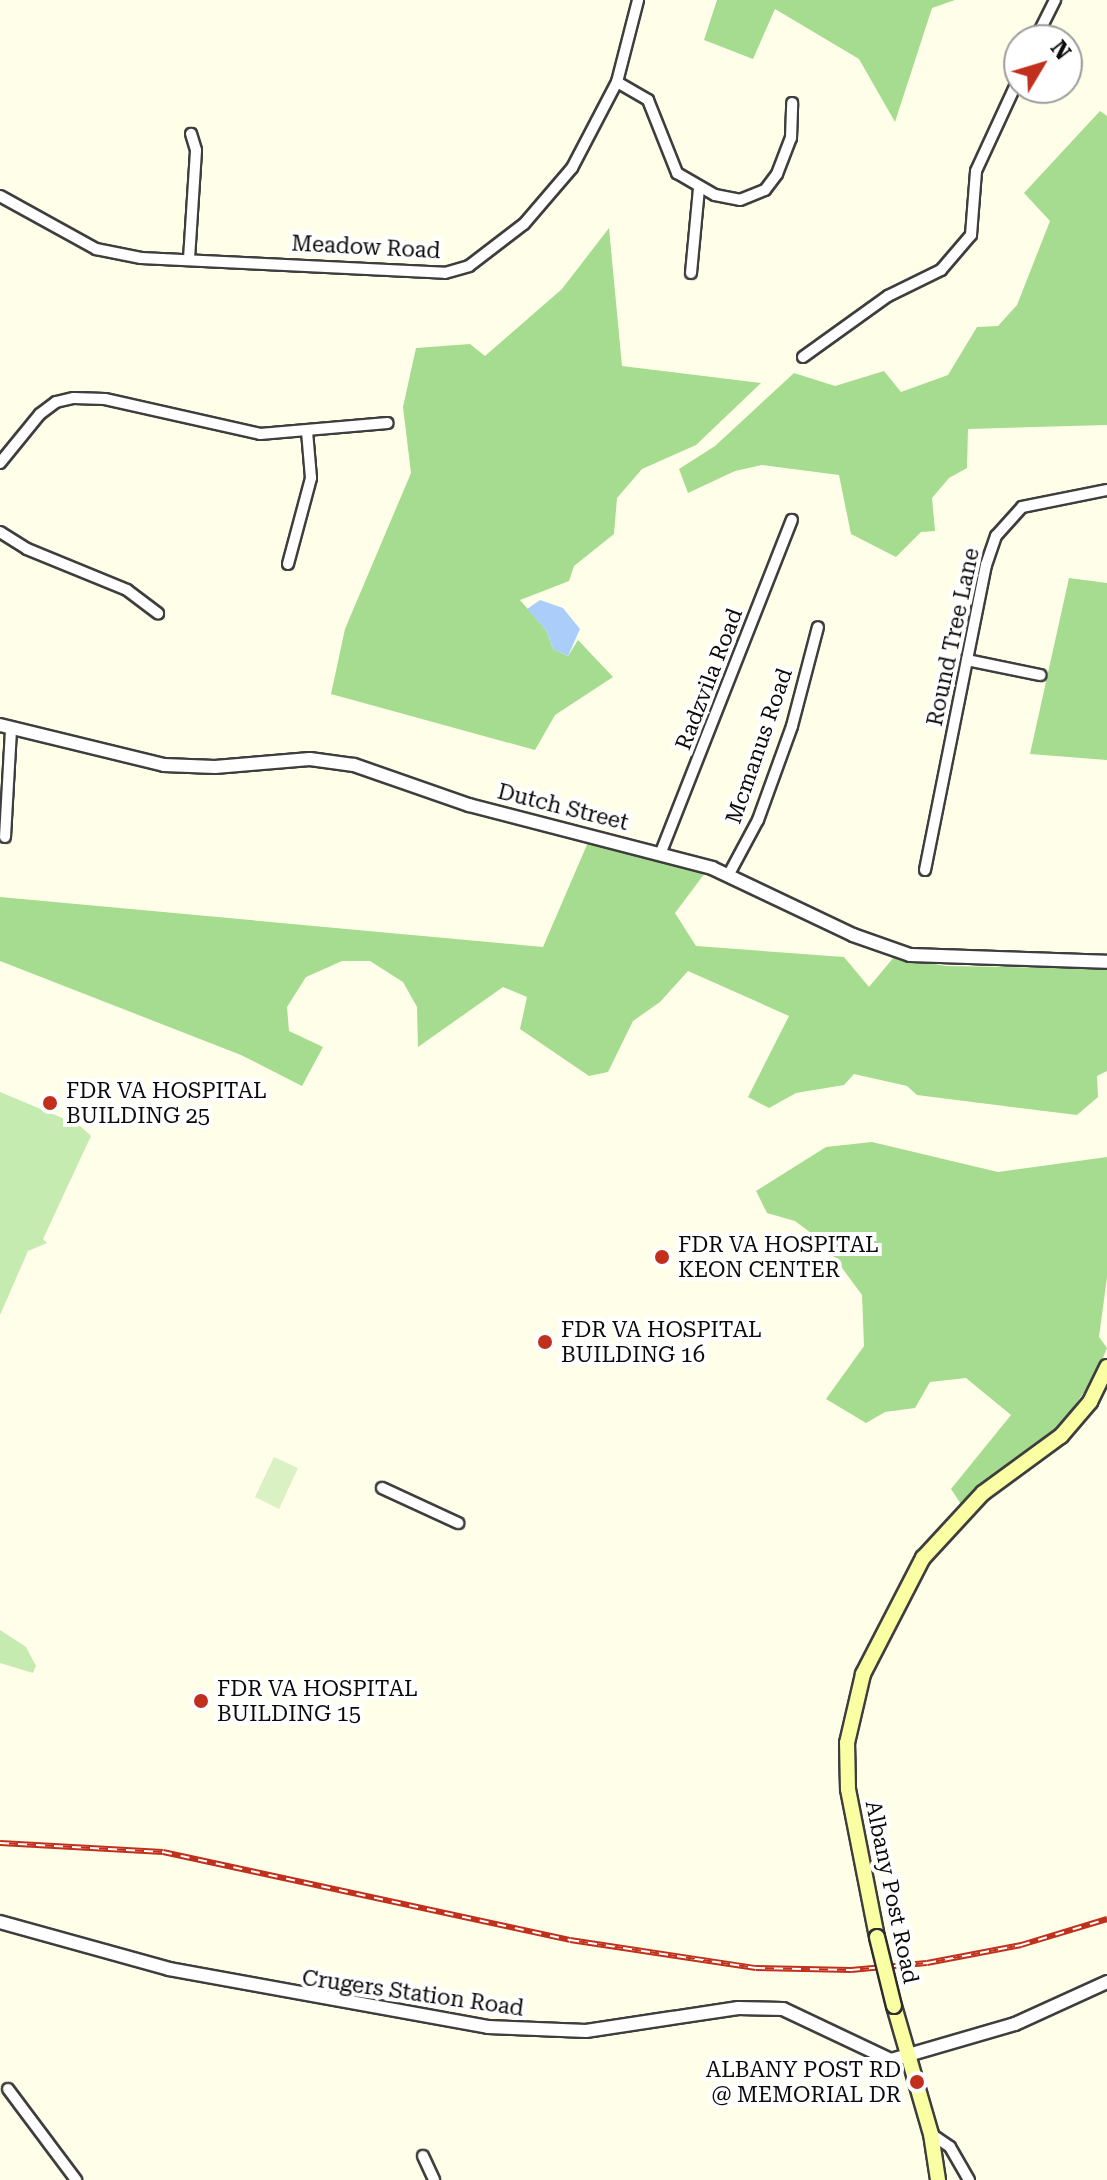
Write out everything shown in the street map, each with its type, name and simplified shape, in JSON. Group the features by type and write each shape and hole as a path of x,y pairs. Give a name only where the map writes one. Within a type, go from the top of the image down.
{"main road":[{"name":"Albany Post Road","path":"938,2180 931,2134 877,1937 848,1789 847,1743 863,1674 923,1558 983,1493 1061,1436 1090,1402 1107,1367"}],"street":[{"name":"Meadow Road","path":"0,196 96,249 141,258 445,273 469,266 524,224 556,190 617,82 638,0"},
{"path":"1043,24 1055,0"},
{"path":"617,82 648,100 677,173 699,188 740,200 771,185 791,138 792,103"},
{"path":"803,357 953,257 971,235 976,171 1006,104"},
{"path":"189,259 196,150 191,134"},
{"path":"691,273 699,188"},
{"path":"0,463 40,414 56,402 74,398 105,399 260,434 307,431 333,424 388,423"},
{"path":"288,564 311,478 307,431"},
{"name":"Round Tree Lane","path":"925,870 986,565 996,536 1014,514 1035,502 1107,490"},
{"name":"Radzvila Road","path":"661,852 792,520"},
{"path":"0,532 27,549 127,590 158,613"},
{"name":"Mcmanus Road","path":"729,874 758,820 782,754 818,627"},
{"path":"967,660 1040,675"},
{"path":"5,726 5,837"},
{"name":"Dutch Street","path":"5,726 164,765 336,761 469,805 661,852 729,874 853,935 910,955 1107,962"},
{"path":"382,1488 458,1523"},
{"name":"Crugers Station Road","path":"0,1922 237,1984 488,2027 586,2031 765,2007 813,2019 878,2058 910,2055 1015,2024 1107,1982"},
{"path":"8,2089 76,2180"},
{"path":"931,2134 950,2147 969,2180"},
{"path":"423,2156 434,2180"}],"green space":[{"path":"717,0 955,0 932,8 895,122 859,59 775,9 753,59 704,40"},
{"path":"1100,111 1107,116 1107,425 968,429 967,468 949,478 932,498 935,531 921,532 896,557 851,534 839,475 762,465 735,471 688,493 679,469 715,446 794,373 835,386 884,371 901,392 948,375 977,327 998,326 1017,305 1050,221 1024,193"},
{"path":"609,228 622,366 761,383 696,445 642,469 617,498 614,534 574,566 569,581 520,600 546,630 553,649 568,656 578,640 613,677 555,715 535,750 331,694 345,629 411,473 403,407 416,348 470,344 485,356 562,289"},
{"path":"1069,578 1107,583 1107,760 1030,754"},
{"path":"589,840 705,873 675,913 696,946 844,957 869,987 894,957 946,966 1107,969 1107,1071 1097,1076 1098,1097 1077,1115 917,1095 907,1086 854,1074 844,1085 796,1093 769,1108 748,1097 789,1016 688,971 660,1002 633,1021 608,1072 589,1076 520,1029 527,997 503,987 418,1047 417,1007 403,982 370,961 342,961 306,977 287,1007 289,1031 323,1047 302,1086 241,1055 0,961 0,897 543,947"},
{"path":"0,1092 79,1125 91,1136 43,1239 47,1243 28,1251 0,1315"},
{"path":"872,1142 998,1172 1107,1157 1107,1277 1099,1337 1107,1348 1095,1377 1059,1427 961,1504 951,1489 1011,1415 966,1378 930,1382 915,1408 885,1412 866,1423 826,1399 864,1346 862,1295 823,1242 795,1221 767,1213 756,1191 826,1147"},
{"path":"274,1457 298,1468 279,1509 255,1497"},
{"path":"0,1630 26,1647 36,1666 33,1673 0,1663"}],"water":[{"path":"540,600 563,608 580,629 568,656 553,649 546,630 527,609"}],"railway":[{"path":"0,1843 163,1852 570,1940 756,1968 851,1970 927,1963 1021,1945 1107,1919"}],"place":[{"name":"FDR VA HOSPITAL BUILDING 25","path":"50,1103"},
{"name":"FDR VA HOSPITAL KEON CENTER","path":"662,1257"},
{"name":"FDR VA HOSPITAL BUILDING 16","path":"545,1342"},
{"name":"FDR VA HOSPITAL BUILDING 15","path":"201,1701"},
{"name":"ALBANY POST RD @ MEMORIAL DR","path":"917,2082"}]}
